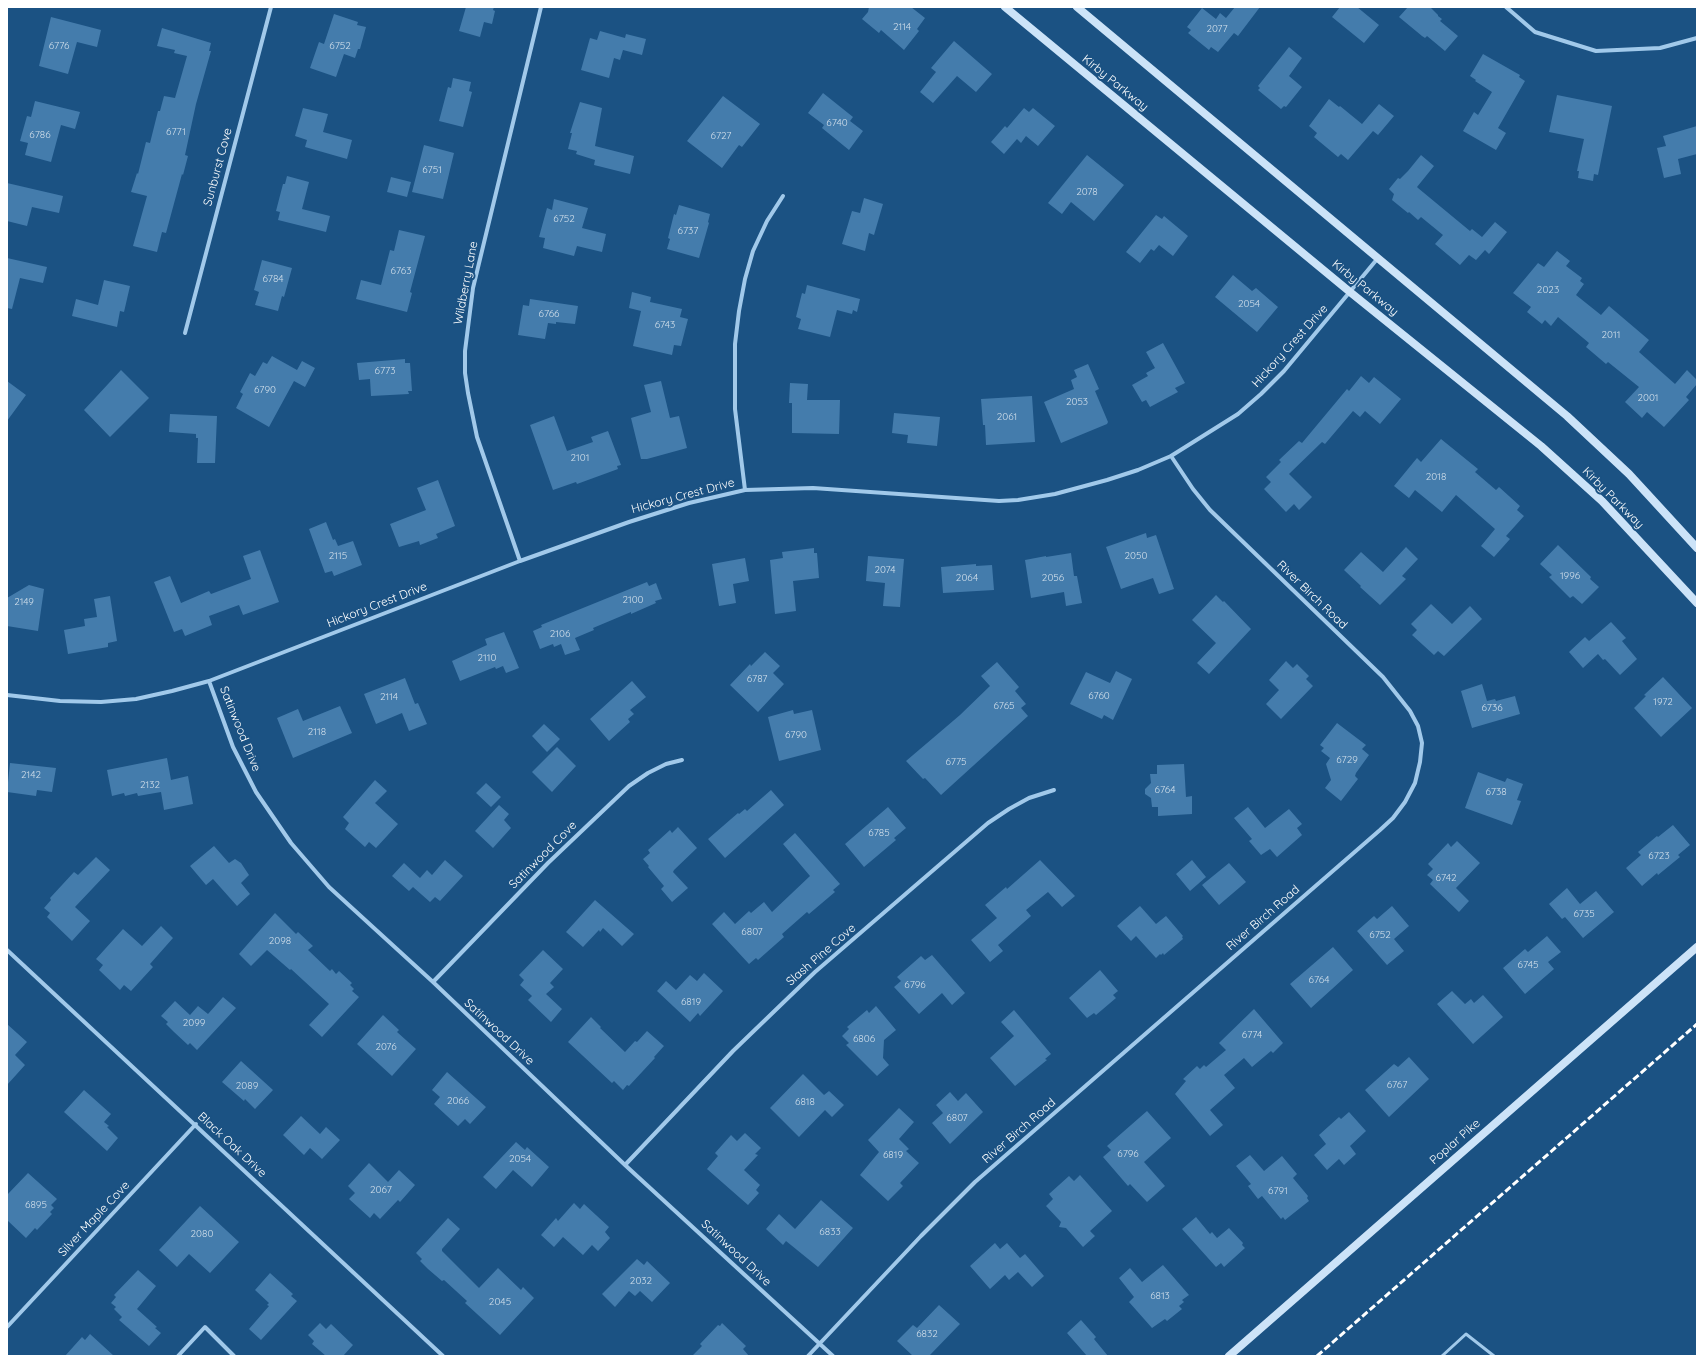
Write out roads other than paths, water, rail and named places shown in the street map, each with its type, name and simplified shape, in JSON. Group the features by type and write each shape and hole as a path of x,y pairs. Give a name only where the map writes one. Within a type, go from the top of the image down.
{"main road":[{"name":"Kirby Parkway","path":"1004,7 1350,292 1541,446 1602,501 1697,603"},
{"path":"1077,7 1567,416 1629,474 1697,548"},
{"name":"Poplar Pike","path":"1229,1356 1697,947"}],"street":[{"name":"Sunburst Cove","path":"185,333 271,7"},
{"name":"Wildberry Lane","path":"520,561 477,437 465,373 465,350 473,288 541,7"},
{"path":"1506,7 1535,32 1596,51 1660,48 1697,38"},
{"path":"746,490 735,409 735,344 739,311 745,278 753,251 767,222 783,196"},
{"name":"Hickory Crest Drive","path":"7,695 60,701 101,702 136,699 172,691 209,680 520,561 644,517 689,503 746,490 813,488 977,501 1018,500 1077,489 1138,470 1171,456 1238,414 1262,394 1379,258"},
{"name":"River Birch Road","path":"808,1356 921,1236 964,1193 1380,830 1393,818 1405,802 1415,783 1420,762 1422,743 1418,726 1410,711 1382,677 1210,510 1193,490 1171,456"},
{"name":"Satinwood Drive","path":"209,680 233,747 260,798 291,843 329,887 433,982 625,1165 833,1356"},
{"name":"Satinwood Cove","path":"433,982 548,863 629,786 666,764 682,760"},
{"name":"Slash Pine Cove","path":"625,1165 733,1051 821,967 988,823 1008,809 1029,798 1054,790"},
{"name":"Black Oak Drive","path":"7,950 196,1124 443,1356"},
{"name":"Silver Maple Cove","path":"7,1327 196,1124"},
{"path":"178,1356 205,1327 234,1356"}],"lane":[{"path":"1442,1356 1466,1334 1494,1356"}],"railway":[{"path":"1317,1356 1697,1024"}]}
